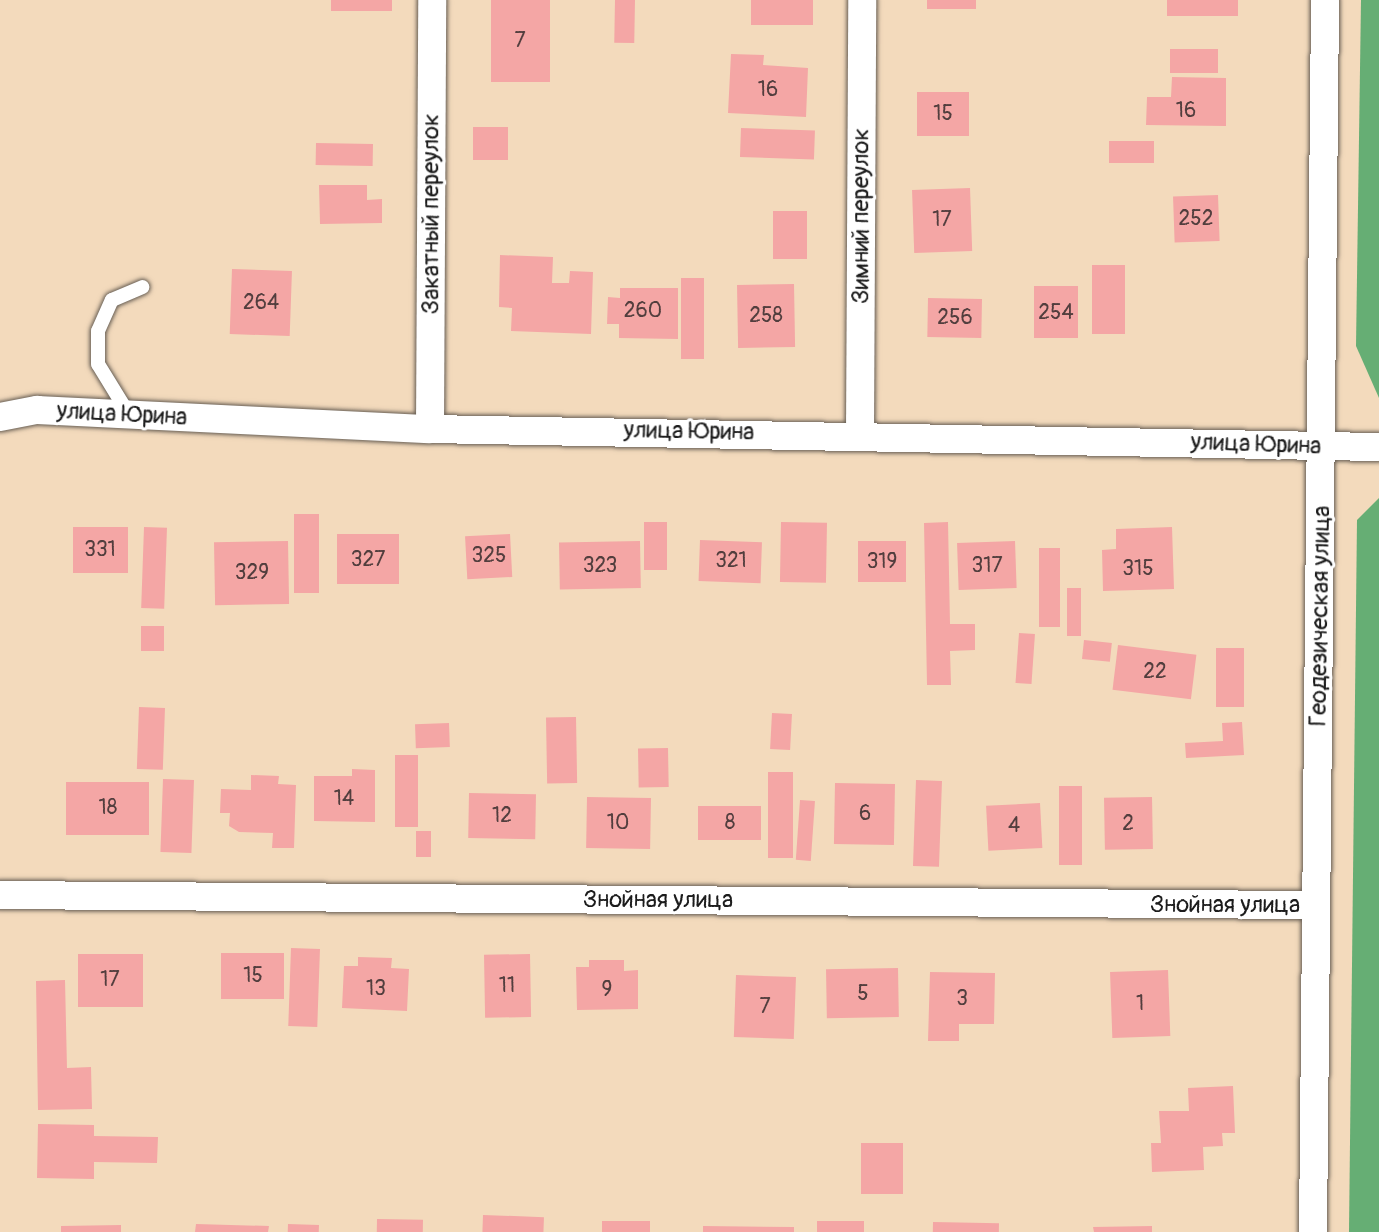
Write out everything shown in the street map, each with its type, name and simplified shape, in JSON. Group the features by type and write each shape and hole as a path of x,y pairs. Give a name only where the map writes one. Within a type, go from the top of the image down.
{"street":[{"name":"Закатный переулок","path":"430,429 432,0"},
{"name":"Зимний переулок","path":"860,433 862,0"},
{"name":"Геодезическая улица","path":"1313,1232 1325,0"},
{"name":"улица Юрина","path":"0,417 37,410 430,429 860,433 1379,447"},
{"name":"Знойная улица","path":"0,895 1315,905"}],"lane":[{"path":"129,414 98,364 98,331 113,300 142,287"}],"green space":[{"path":"1361,0 1379,0 1379,398 1356,346"},
{"path":"1379,498 1379,1232 1349,1232 1357,520"}],"building":[{"path":"331,0 392,0 392,11 331,11"},
{"path":"491,0 550,0 550,82 491,82"},
{"path":"615,0 635,0 634,43 614,43"},
{"path":"751,0 813,0 813,25 751,25"},
{"path":"927,0 976,0 976,9 927,9"},
{"path":"1167,0 1238,0 1238,16 1167,16"},
{"path":"1170,49 1218,49 1218,73 1170,73"},
{"path":"731,54 764,55 763,65 808,68 806,117 728,113"},
{"path":"1172,77 1226,78 1226,126 1146,125 1147,97 1171,97"},
{"path":"917,92 969,92 969,136 917,136"},
{"path":"473,127 508,127 508,160 473,160"},
{"path":"741,128 815,131 814,160 740,157"},
{"path":"1109,141 1154,141 1154,163 1109,163"},
{"path":"316,143 373,144 373,166 316,165"},
{"path":"319,185 367,185 367,200 382,199 382,223 320,224"},
{"path":"970,188 972,251 914,253 912,190"},
{"path":"1218,195 1220,241 1175,243 1173,197"},
{"path":"773,211 807,211 807,259 773,259"},
{"path":"500,255 553,257 552,283 569,283 570,271 593,272 591,334 511,331 512,308 499,307"},
{"path":"1092,265 1125,265 1125,334 1092,334"},
{"path":"232,269 292,271 290,336 230,334"},
{"path":"681,278 704,278 704,359 681,359"},
{"path":"794,284 795,347 738,348 737,285"},
{"path":"1034,286 1078,286 1078,338 1034,338"},
{"path":"620,288 678,288 678,339 619,338 619,324 607,324 608,297 620,298"},
{"path":"928,298 982,299 981,338 927,337"},
{"path":"294,514 319,514 319,593 294,593"},
{"path":"644,522 667,522 667,570 644,570"},
{"path":"781,522 827,523 826,583 780,582"},
{"path":"948,522 950,624 975,624 975,650 950,651 951,685 927,685 924,523"},
{"path":"73,527 128,527 128,573 73,573"},
{"path":"144,527 167,528 164,609 141,608"},
{"path":"1172,527 1174,589 1103,591 1102,550 1116,549 1116,529"},
{"path":"337,534 399,534 399,584 337,584"},
{"path":"510,534 512,577 467,579 465,536"},
{"path":"700,540 762,542 761,583 699,581"},
{"path":"288,541 289,604 215,605 214,542"},
{"path":"640,541 641,588 560,589 559,542"},
{"path":"858,541 906,541 906,582 858,582"},
{"path":"1015,541 1017,588 959,590 957,543"},
{"path":"1039,548 1060,548 1060,627 1039,627"},
{"path":"1067,588 1081,588 1081,636 1067,636"},
{"path":"141,626 164,626 164,651 141,651"},
{"path":"1019,633 1035,634 1031,684 1016,683"},
{"path":"1084,640 1112,643 1110,662 1082,659"},
{"path":"1118,645 1196,655 1191,699 1113,690"},
{"path":"1216,648 1244,648 1244,707 1216,707"},
{"path":"139,707 165,708 163,770 137,769"},
{"path":"772,713 792,714 790,750 770,749"},
{"path":"576,717 577,783 547,784 546,718"},
{"path":"1242,722 1244,755 1186,758 1185,743 1223,741 1222,723"},
{"path":"449,723 450,747 416,748 415,724"},
{"path":"668,748 669,787 639,788 638,749"},
{"path":"395,755 418,755 418,827 395,827"},
{"path":"352,769 375,770 375,822 314,821 314,776 352,776"},
{"path":"768,772 793,772 793,858 768,858"},
{"path":"251,775 279,776 278,784 296,785 294,848 272,848 273,833 239,832 229,826 230,813 220,813 221,789 251,790"},
{"path":"163,779 194,780 191,853 160,852"},
{"path":"916,780 942,781 939,867 913,866"},
{"path":"66,782 149,782 149,835 66,835"},
{"path":"835,783 895,784 894,845 834,844"},
{"path":"1059,786 1082,786 1082,865 1059,865"},
{"path":"469,793 536,794 535,839 468,838"},
{"path":"587,797 651,798 650,849 586,848"},
{"path":"1152,797 1153,849 1105,850 1104,798"},
{"path":"800,800 815,801 811,861 796,860"},
{"path":"1040,803 1042,848 988,851 986,806"},
{"path":"698,806 761,806 761,840 698,840"},
{"path":"416,831 431,831 431,857 416,857"},
{"path":"291,948 320,949 317,1027 288,1026"},
{"path":"221,953 284,953 284,999 221,999"},
{"path":"78,954 143,954 143,1007 78,1007"},
{"path":"530,954 531,1017 485,1018 484,955"},
{"path":"358,957 392,958 391,968 409,969 407,1011 342,1008 344,966 358,966"},
{"path":"589,960 624,960 624,971 638,970 638,1009 577,1010 576,967 589,967"},
{"path":"898,968 899,1017 827,1018 826,969"},
{"path":"1168,970 1170,1036 1112,1038 1110,972"},
{"path":"930,972 995,973 994,1024 959,1024 959,1041 928,1041"},
{"path":"736,975 796,977 794,1039 734,1037"},
{"path":"65,980 67,1068 91,1067 92,1109 38,1110 36,981"},
{"path":"1233,1086 1235,1133 1222,1133 1223,1146 1203,1147 1204,1170 1152,1172 1151,1143 1161,1143 1159,1111 1189,1111 1188,1088"},
{"path":"38,1124 94,1125 94,1136 158,1137 157,1163 94,1162 94,1179 37,1178"},
{"path":"861,1143 903,1143 903,1194 861,1194"},
{"path":"483,1215 544,1217 543,1232 482,1232"},
{"path":"377,1219 423,1220 423,1232 377,1232"},
{"path":"602,1221 650,1221 650,1232 602,1232"},
{"path":"817,1221 864,1221 864,1232 817,1232"},
{"path":"933,1222 999,1223 999,1232 933,1232"},
{"path":"196,1224 269,1226 268,1232 195,1232"},
{"path":"288,1224 319,1225 319,1232 288,1232"},
{"path":"121,1225 121,1232 61,1232 61,1226"},
{"path":"703,1226 794,1227 794,1232 703,1232"},
{"path":"1152,1226 1152,1232 1094,1232 1093,1227"}]}
